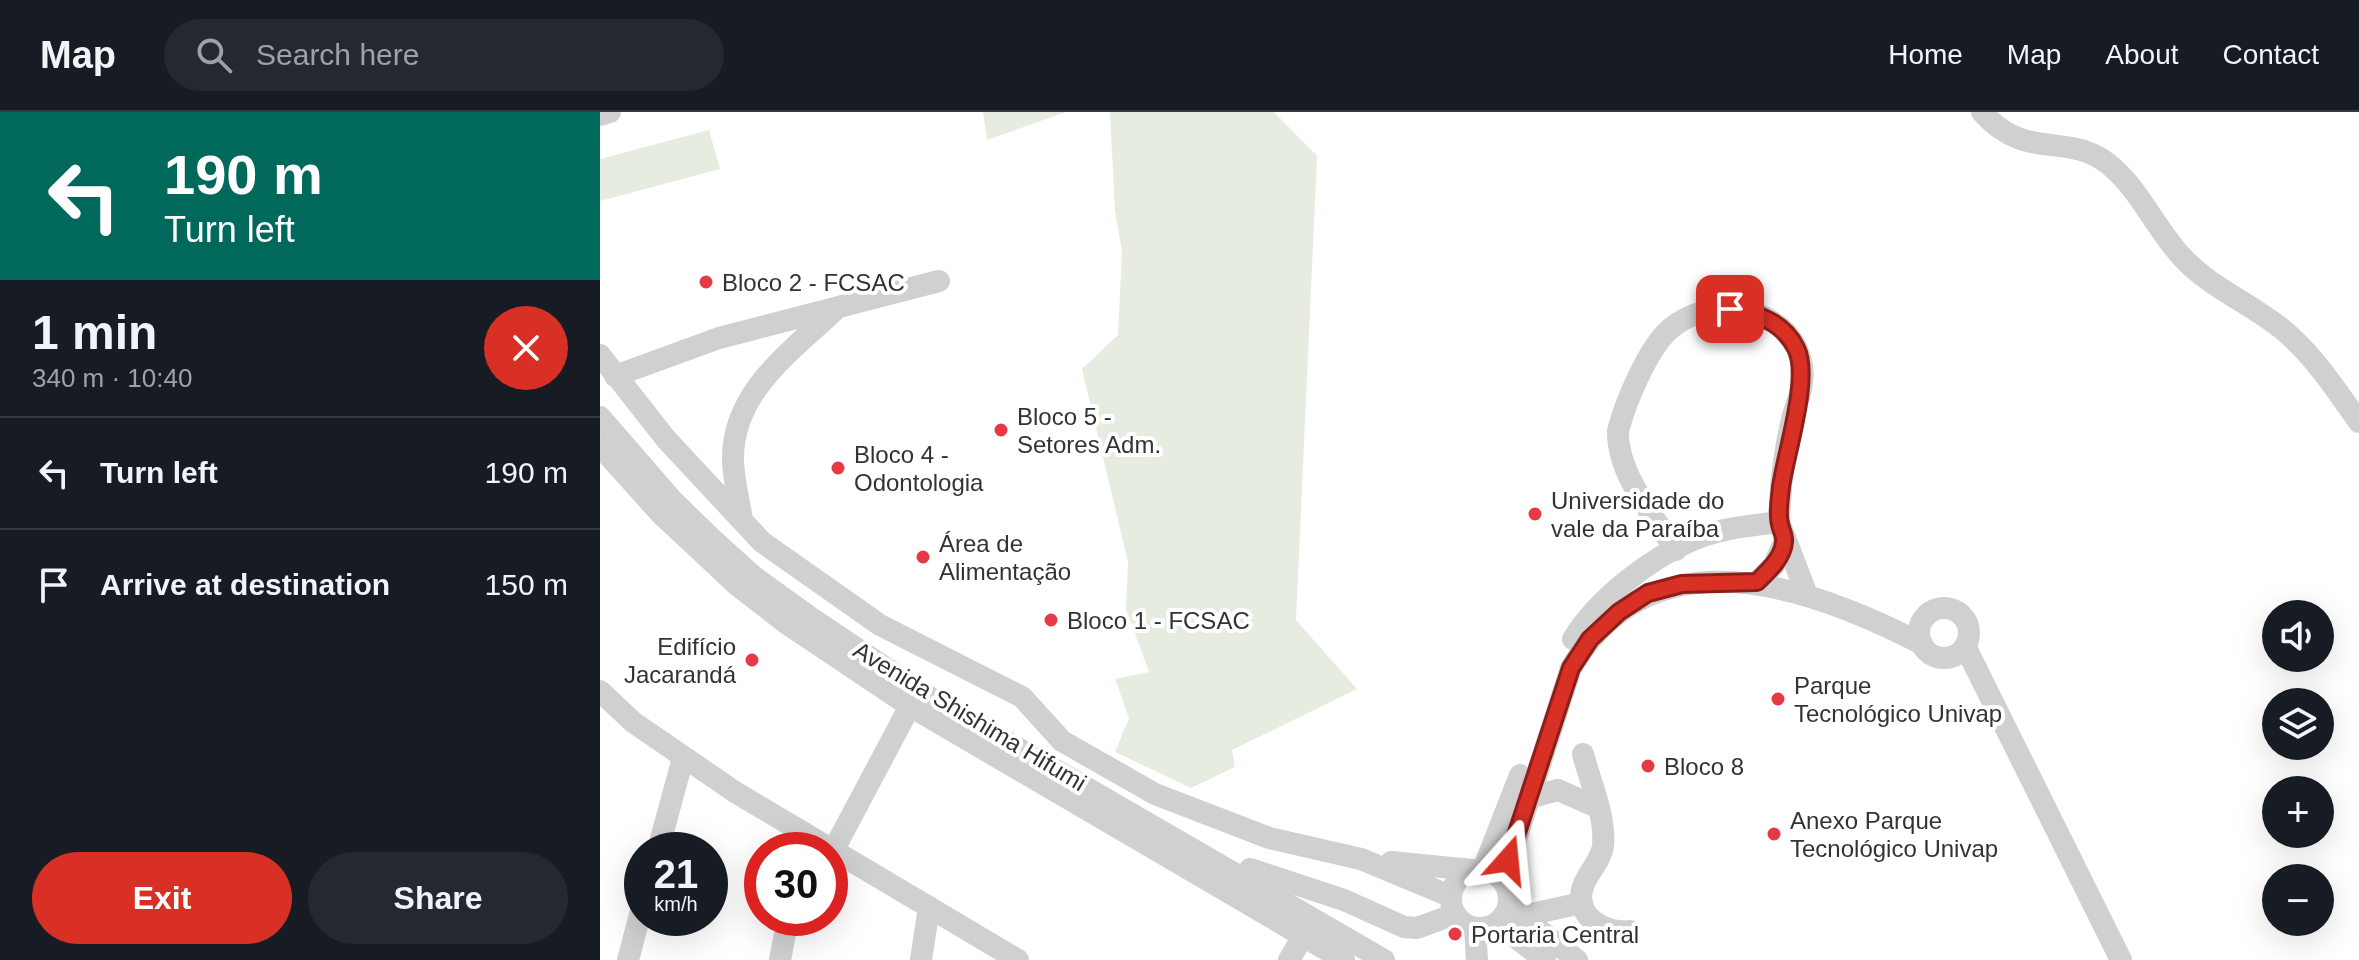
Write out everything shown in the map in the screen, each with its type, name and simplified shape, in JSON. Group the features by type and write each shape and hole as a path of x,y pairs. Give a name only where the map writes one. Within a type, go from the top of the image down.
{"street":[{"path":"600,115 610,112"},
{"path":"1982,112 2011,138 2026,143 2075,148 2112,167 2182,258 2204,278 2259,312 2304,350 2359,422"},
{"path":"615,376 706,341 939,281"},
{"path":"742,520 733,459 737,426 748,398 839,307"},
{"path":"1676,550 1629,474 1617,446 1618,431 1659,341 1682,321 1713,308 1766,318 1790,338 1800,358 1803,382 1792,421 1782,531 1774,565 1757,582"},
{"path":"600,355 666,439 742,520 809,578 868,618 1022,697 1062,741 1155,794 1269,838 1582,903"},
{"name":"Avenida Shishima Hifumi","path":"600,417 672,500 764,584 926,695 1384,960"},
{"name":"Avenida Shishima Hifumi","path":"600,446 661,514 737,585 786,623 910,706 1344,960"},
{"path":"1481,928 1503,917 1498,887 1501,830 1558,664 1578,631 1622,586 1676,550 1712,534 1782,531"},
{"path":"1782,531 1807,595"},
{"path":"1498,887 1571,668 1600,630 1631,603 1664,588 1757,582 1807,595 1894,630 1922,644 1939,658 1954,656 1965,646"},
{"path":"1894,630 1923,620 1936,610 1952,610 1965,621 1968,629 1965,646 2121,960"},
{"path":"1922,644 1919,628 1923,620"},
{"path":"600,691 633,722 788,832"},
{"path":"843,832 910,706"},
{"path":"663,832 683,758"},
{"path":"1528,798 1558,790 1584,760 1597,807 1603,847 1583,886 1582,903 1597,925 1608,930 1630,931"},
{"path":"1558,790 1597,807"},
{"path":"1192,848 1344,900 1404,927 1417,928 1453,905 1458,878 1498,887 1577,960"},
{"path":"1361,859 1453,905 1481,928 1507,931 1545,960"},
{"path":"848,860 1018,960"},
{"path":"921,960 929,907"},
{"path":"1477,960 1481,928"},
{"path":"628,960 634,936"},
{"path":"780,960 785,936"},
{"path":"1289,960 1303,936"}],"shaded area":[{"path":"983,112 1066,112 987,140"},
{"path":"1110,112 1274,112 1317,156 1296,620 1357,689 1232,750 1235,767 1191,788 1115,752 1129,718 1115,679 1149,672 1126,609 1128,562 1082,369 1118,335 1122,252 1115,211"},
{"path":"709,130 720,169 600,201 600,159"}],"place":[{"name":"Bloco 2 - FCSAC","path":"706,282"},
{"name":"Bloco 5 - Setores Adm.","path":"1001,430"},
{"name":"Bloco 4 - Odontologia","path":"838,468"},
{"name":"Universidade do vale da Paraíba","path":"1535,514"},
{"name":"Área de Alimentação","path":"923,557"},
{"name":"Bloco 1 - FCSAC","path":"1051,620"},
{"name":"Edifício Jacarandá","path":"752,660"},
{"name":"Parque Tecnológico Univap","path":"1778,699"},
{"name":"Bloco 8","path":"1648,766"},
{"name":"Anexo Parque Tecnológico Univap","path":"1774,834"},
{"name":"Portaria Central","path":"1455,934"}],"route":[{"path":"1508,860 1571,668 1590,639 1619,612 1648,593 1682,584 1757,582 1774,565 1782,551 1785,540 1779,522 1782,484 1792,421 1803,382 1802,366 1797,350 1781,328 1751,312 1730,309"}]}
